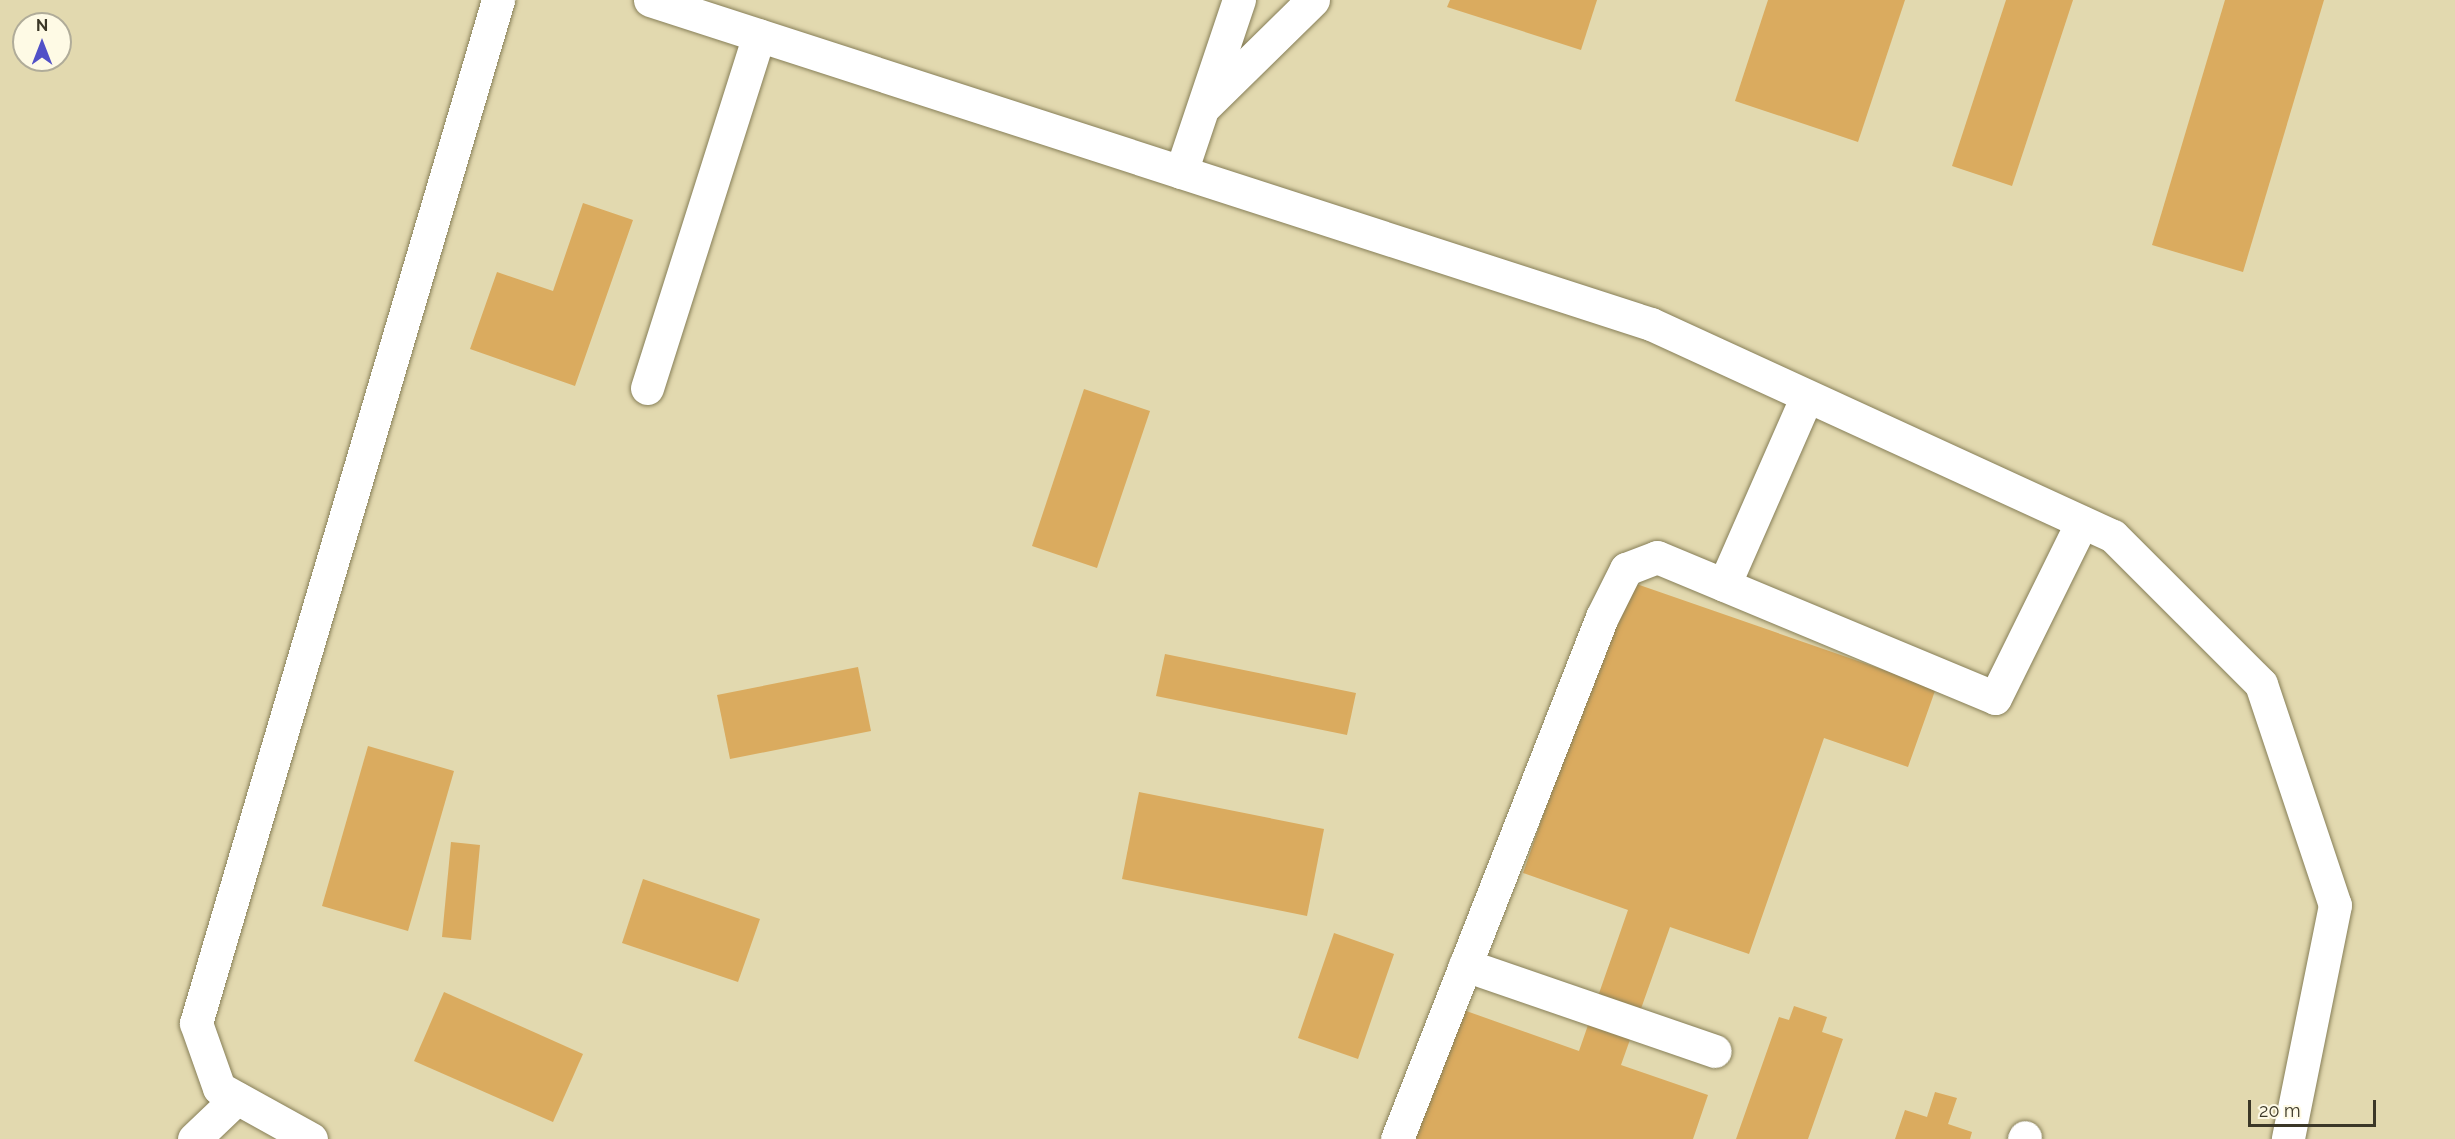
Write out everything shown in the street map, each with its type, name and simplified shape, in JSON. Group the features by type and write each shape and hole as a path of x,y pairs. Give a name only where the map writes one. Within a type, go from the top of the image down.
{"lane":[{"path":"311,1139 219,1088 196,1023 498,0"},
{"path":"650,0 1651,324 2113,536 2261,684 2335,905 2288,1139"},
{"path":"1180,172 1239,0"},
{"path":"1202,108 1312,0"},
{"path":"647,388 759,35"},
{"path":"1724,585 1807,396"},
{"path":"1397,1139 1602,616 1626,569 1657,557 1995,698 2082,522"},
{"path":"1465,965 1715,1051"},
{"path":"194,1139 237,1098"}],"building":[{"path":"1450,0 1597,0 1581,50 1447,7"},
{"path":"1768,0 1905,0 1858,142 1735,101"},
{"path":"2006,0 2073,0 2012,186 1952,166"},
{"path":"2225,0 2324,0 2243,272 2152,245"},
{"path":"583,203 633,220 575,386 470,349 497,272 553,291"},
{"path":"1084,389 1150,411 1097,568 1032,546"},
{"path":"1625,580 1936,688 1908,767 1824,738 1749,954 1670,927 1621,1065 1708,1095 1693,1139 1409,1139 1455,1007 1579,1051 1628,910 1523,873"},
{"path":"1165,654 1356,693 1347,735 1156,696"},
{"path":"858,667 871,731 730,759 717,695"},
{"path":"368,746 454,771 408,931 322,906"},
{"path":"1139,792 1324,829 1307,916 1122,879"},
{"path":"451,842 480,845 471,940 442,937"},
{"path":"643,879 760,919 738,982 622,943"},
{"path":"1334,933 1394,954 1358,1059 1298,1038"},
{"path":"444,992 583,1054 553,1122 414,1061"},
{"path":"1794,1006 1827,1017 1822,1032 1843,1039 1808,1139 1736,1139 1779,1017 1789,1020"},
{"path":"1935,1092 1957,1098 1948,1124 1972,1132 1970,1139 1895,1139 1905,1110 1927,1117"}]}
